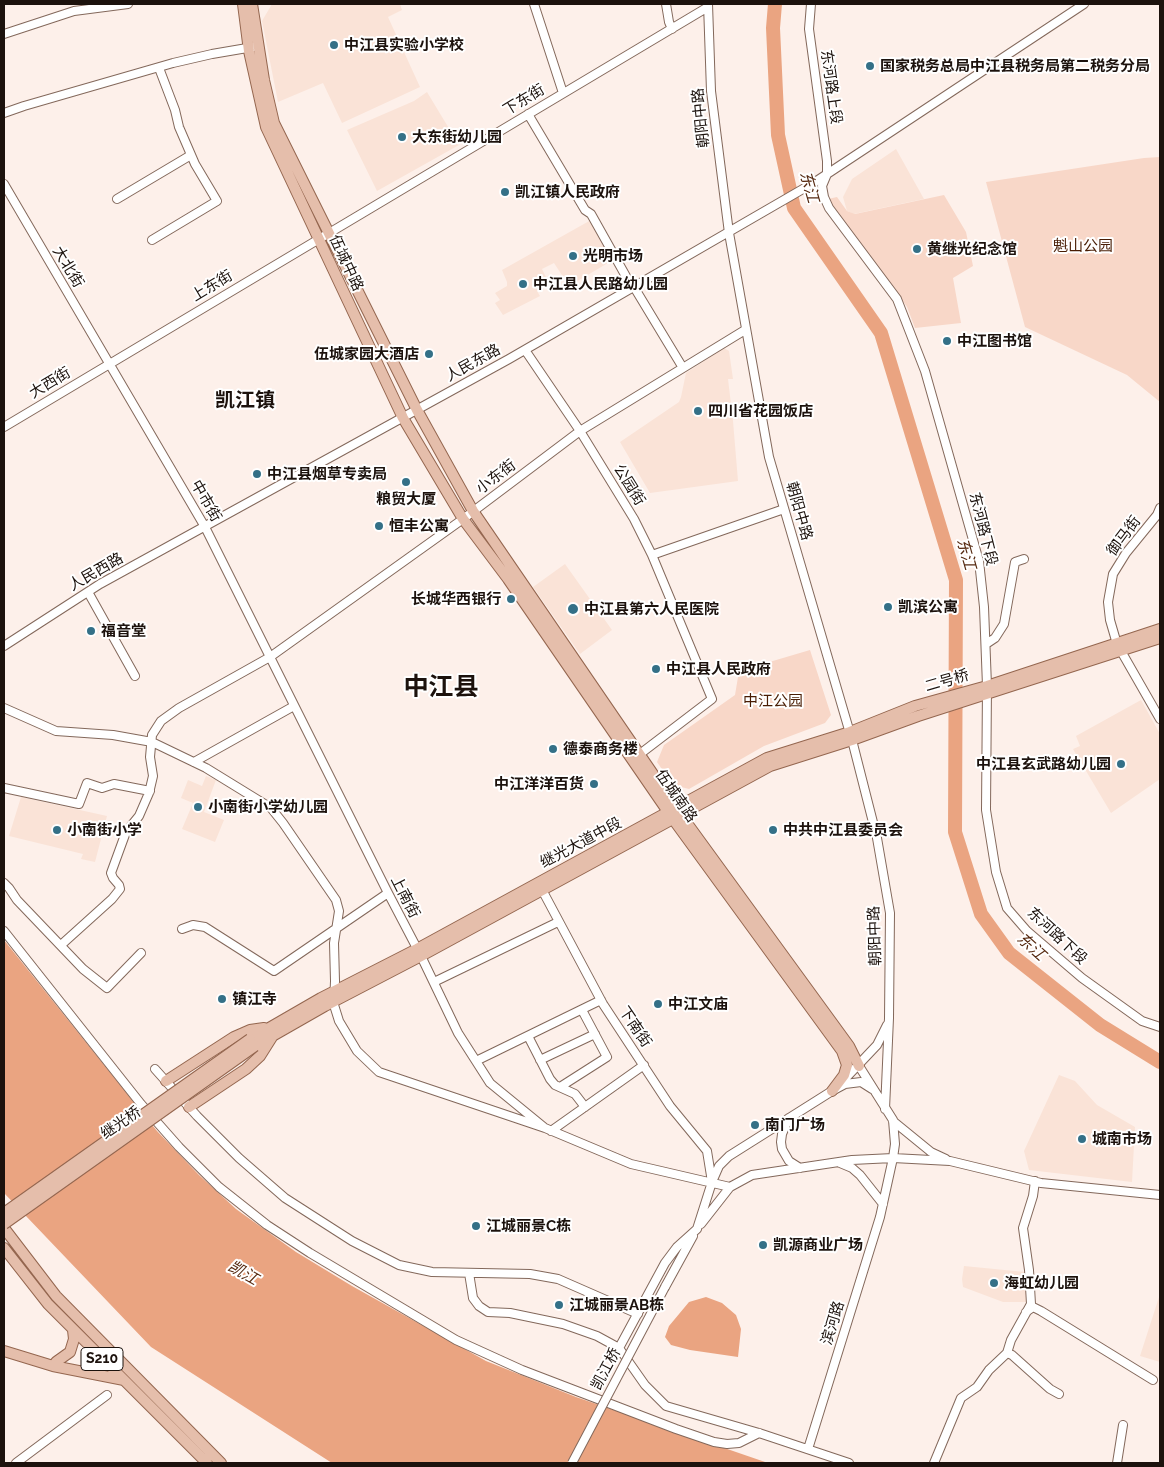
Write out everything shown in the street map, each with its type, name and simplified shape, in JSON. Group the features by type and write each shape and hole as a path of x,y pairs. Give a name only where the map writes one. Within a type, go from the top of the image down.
{"main road":[{"name":"伍城中路","path":"243,4 274,123 416,410 473,511"},
{"name":"伍城中路","path":"252,4 256,86 266,127 403,418 464,519"},
{"name":"伍城南路","path":"473,511 636,757"},
{"name":"伍城南路","path":"464,519 636,757 842,1051 847,1065 844,1075 832,1091"},
{"path":"1119,647 1160,630"},
{"path":"1119,647 1160,638"},
{"name":"二号桥","path":"916,711 1119,647"},
{"name":"继光大道中段","path":"272,1030 675,813 770,766 916,711"},
{"name":"伍城南路","path":"675,813 849,1046 859,1066"},
{"path":"166,1081 234,1037 250,1030 272,1030"},
{"path":"252,1043 272,1030"},
{"path":"189,1107 246,1069 260,1056 272,1030"},
{"name":"继光桥","path":"4,1213 252,1043"},
{"name":"继光桥","path":"4,1226 252,1043"},
{"name":"S210","path":"4,1226 56,1296 208,1463"},
{"name":"S210","path":"4,1248 48,1304 116,1373 127,1373 221,1463"},
{"path":"56,1362 70,1352 74,1339 73,1330"},
{"path":"4,1346 56,1362 116,1373"},
{"path":"4,1351 53,1366 127,1373"}],"street":[{"path":"4,34 74,11 128,4"},
{"path":"534,4 563,93"},
{"path":"666,4 668,22 672,29"},
{"name":"东河路上段","path":"811,4 809,29 828,174"},
{"name":"人民东路","path":"205,527 525,350 752,220 828,174 1084,4"},
{"name":"下东街","path":"328,232 708,6"},
{"name":"朝阳中路","path":"708,6 711,90 728,233 769,457 851,736 877,838 890,913 890,1018 885,1109"},
{"path":"4,113 212,54 254,47"},
{"path":"152,240 218,201 191,155 179,127 175,110 159,68"},
{"path":"528,114 585,210 591,214 628,280 682,368"},
{"path":"117,200 191,155"},
{"name":"东河路下段","path":"828,174 822,186 829,208 897,299 925,370 980,561 986,644 986,810 996,872 1007,908 1027,931 1082,978 1142,1021 1160,1027"},
{"name":"大北街","path":"4,184 110,364"},
{"name":"上东街","path":"110,364 328,232"},
{"name":"小东街","path":"152,742 152,735 161,721 179,708 270,657 464,519 580,431 745,330"},
{"name":"公园街","path":"525,350 580,431 634,519 652,555 712,699 636,757"},
{"name":"大西街","path":"4,427 110,364"},
{"name":"中市街","path":"110,364 205,527 270,657"},
{"name":"御马街","path":"1160,508 1157,515 1126,553 1113,574 1108,602 1110,620 1119,647 1160,719"},
{"path":"652,555 784,509"},
{"name":"人民西路","path":"5,643 88,592 205,527"},
{"path":"986,644 995,638 1004,624 1015,562 1024,559"},
{"path":"88,592 135,676"},
{"name":"上南街","path":"270,657 458,1033 490,1083 548,1130"},
{"path":"194,762 294,706"},
{"path":"4,708 56,731 113,735 152,742 194,762 270,808 284,823 336,900 339,911 334,943 334,996 339,1021 357,1052 380,1072 548,1130 631,1164 730,1187"},
{"path":"60,945 112,899 120,889 119,885 112,878 111,873 126,832 139,816 150,791 153,776 150,757 152,742"},
{"path":"4,788 79,804 87,783 102,788 114,784 150,791"},
{"path":"4,884 83,969 107,988 141,953"},
{"name":"下南街","path":"540,886 601,1000 670,1106 707,1151 712,1182"},
{"path":"182,928 193,925 205,927 274,971 388,893"},
{"path":"434,982 558,922"},
{"path":"4,931 141,1104 179,1146 219,1187 267,1225 310,1254 456,1340 522,1370 714,1442 739,1443 760,1433"},
{"path":"476,1062 601,1000"},
{"path":"560,1087 607,1057 582,1010"},
{"path":"832,1091 859,1066 881,1038 890,1018"},
{"path":"540,1060 595,1034"},
{"path":"528,1036 550,1079 555,1085 576,1094 585,1107"},
{"path":"548,1130 585,1107 644,1065"},
{"path":"859,1066 893,1120 930,1152 950,1161"},
{"path":"155,1069 239,1158 285,1198 352,1241 400,1265 432,1272 530,1274 558,1279 638,1314"},
{"path":"697,1229 719,1166 729,1156 832,1091 854,1082 861,1082 872,1089"},
{"path":"790,1117 784,1127 781,1142 782,1149 789,1161 800,1168"},
{"name":"滨河路","path":"808,1449 883,1204 895,1144 893,1120"},
{"path":"620,1348 665,1263 677,1247 697,1229 730,1187 758,1174 838,1162 893,1158 950,1161 1035,1181 1160,1195"},
{"path":"838,1162 852,1168 860,1175 883,1204"},
{"path":"934,1463 961,1398 977,1387 989,1370 1006,1353 1031,1304 1023,1228 1033,1196 1035,1181"},
{"name":"凯江桥","path":"572,1463 697,1229"},
{"path":"469,1273 474,1298 479,1306 488,1312 510,1314 563,1324 597,1336 620,1348 644,1385 666,1406 760,1433 849,1463"},
{"path":"1026,1312 1033,1307 1041,1311 1154,1380"},
{"path":"1006,1353 1012,1355 1050,1390 1060,1394"},
{"path":"16,1463 107,1395"},
{"path":"1117,1463 1123,1425"}],"shaded area":[{"name":"中江县实验小学校","path":"272,4 400,4 402,10 388,17 420,87 342,123 323,83 278,102 262,21"},
{"name":"大东街幼儿园","path":"427,92 459,145 377,191 347,130 414,101"},
{"path":"896,149 924,199 854,214 847,211 843,197 852,179"},
{"path":"591,220 613,260 569,286 554,263 542,269 547,279 540,283 542,288 537,291 540,296 503,315 495,303 500,300 495,293 507,286 502,270"},
{"name":"四川省花园饭店","path":"724,348 729,351 733,379 728,379 738,481 650,493 620,442 679,402 686,373"},
{"name":"中江县第六人民医院","path":"565,564 612,630 580,654 533,587"},
{"name":"中江县玄武路幼儿园","path":"1141,700 1160,734 1160,779 1111,813 1073,749 1080,746 1076,736"},
{"name":"小南街小学幼儿园","path":"206,776 216,780 204,812 224,820 215,842 182,829 193,803 181,798 188,780 202,786"},
{"name":"小南街小学","path":"21,797 107,816 95,862 81,859 83,854 9,836"},
{"name":"城南市场","path":"1059,1075 1075,1081 1097,1105 1135,1127 1132,1182 1029,1170 1024,1151"},
{"name":"海虹幼儿园","path":"964,1266 1025,1272 1029,1302 1003,1302 963,1287"},
{"path":"1160,1294 1160,1362 1140,1356"}],"green space":[{"name":"魁山公园","path":"1160,157 1160,402 1127,375 1025,327 986,182"},
{"name":"黄继光纪念馆","path":"944,195 966,232 973,266 953,278 961,323 915,328 907,307 828,199 837,197 847,211 855,214"},
{"name":"中江公园","path":"810,650 831,715 825,723 764,746 689,789 673,785 657,762 664,745 735,695 739,671"}],"water":[{"name":"凯江","path":"4,940 157,1131 199,1175 236,1209 296,1252 352,1286 486,1361 576,1397 768,1463 332,1463 151,1347 4,1193"},
{"path":"706,1297 722,1303 736,1315 741,1329 738,1357 690,1350 671,1345 665,1337 669,1326 689,1302"}],"waterway":[{"name":"东江","path":"775,4 773,28 778,135 794,208 881,333 956,580 955,832 981,914 1009,953 1100,1025 1160,1062"}],"place":[{"name":"中江县实验小学校","path":"334,45"},
{"name":"国家税务总局中江县税务局第二税务分局","path":"870,66"},
{"name":"大东街幼儿园","path":"402,137"},
{"name":"凯江镇人民政府","path":"505,192"},
{"name":"黄继光纪念馆","path":"917,249"},
{"name":"光明市场","path":"573,256"},
{"name":"中江县人民路幼儿园","path":"523,284"},
{"name":"中江图书馆","path":"947,341"},
{"name":"伍城家园大酒店","path":"429,354"},
{"name":"四川省花园饭店","path":"698,411"},
{"name":"中江县烟草专卖局","path":"257,474"},
{"name":"粮贸大厦","path":"406,482"},
{"name":"恒丰公寓","path":"379,526"},
{"name":"长城华西银行","path":"511,599"},
{"name":"凯滨公寓","path":"888,607"},
{"name":"中江县第六人民医院","path":"573,609"},
{"name":"福音堂","path":"91,631"},
{"name":"中江县人民政府","path":"656,669"},
{"name":"德泰商务楼","path":"553,749"},
{"name":"中江县玄武路幼儿园","path":"1121,764"},
{"name":"中江洋洋百货","path":"594,784"},
{"name":"小南街小学幼儿园","path":"198,807"},
{"name":"小南街小学","path":"57,830"},
{"name":"中共中江县委员会","path":"773,830"},
{"name":"镇江寺","path":"222,999"},
{"name":"中江文庙","path":"658,1004"},
{"name":"南门广场","path":"755,1125"},
{"name":"城南市场","path":"1082,1139"},
{"name":"江城丽景C栋","path":"476,1226"},
{"name":"凯源商业广场","path":"763,1245"},
{"name":"海虹幼儿园","path":"994,1283"},
{"name":"江城丽景AB栋","path":"559,1305"}],"district":[{"name":"凯江镇","path":"245,401"},
{"name":"中江县","path":"441,687"}]}
